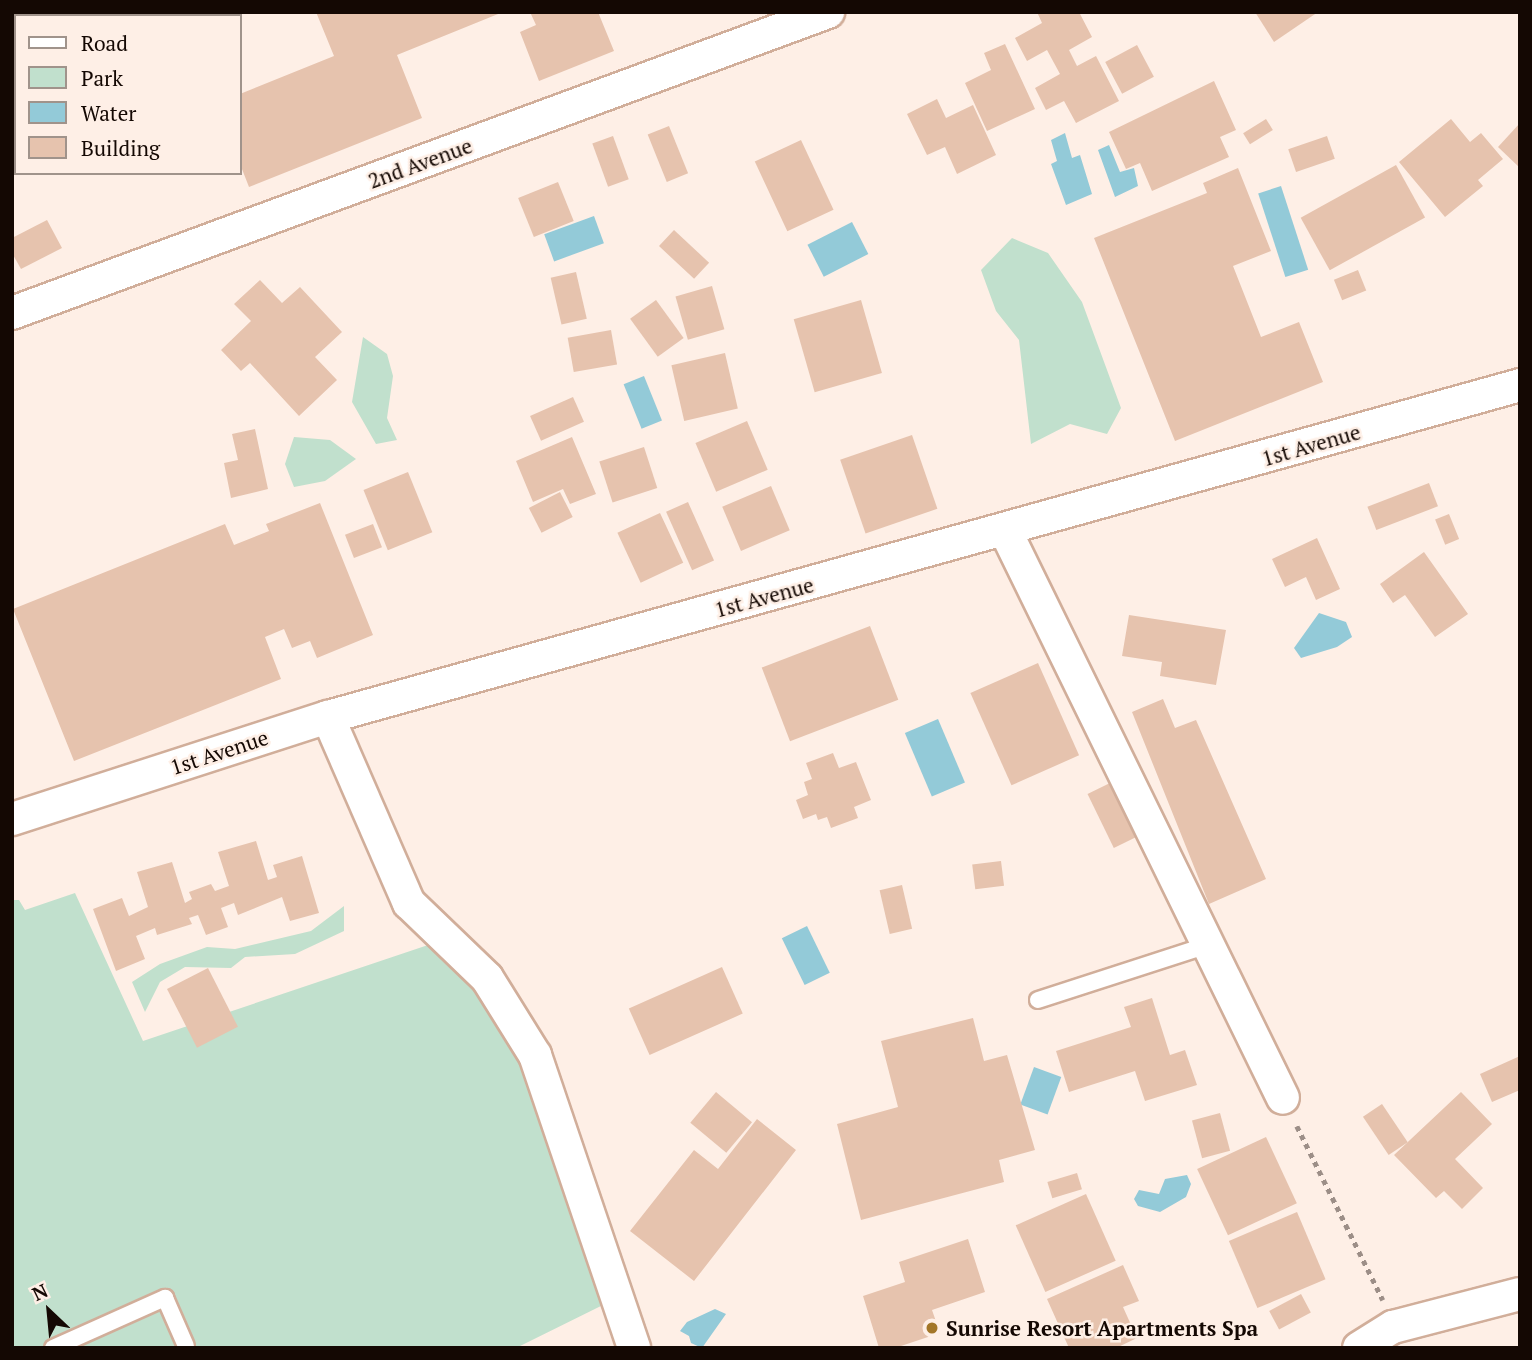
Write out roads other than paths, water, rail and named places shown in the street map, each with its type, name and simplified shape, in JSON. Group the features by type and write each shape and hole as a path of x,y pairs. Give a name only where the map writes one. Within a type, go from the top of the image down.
{"street":[{"name":"2nd Avenue","path":"12,313 828,12"},
{"name":"1st Avenue","path":"12,819 328,717 1520,385"},
{"path":"1005,530 1283,1098"},
{"path":"328,717 409,903 487,978 535,1055 634,1348"},
{"path":"1359,1348 1393,1327 1520,1293"}],"lane":[{"path":"1038,1000 1208,945"},
{"path":"52,1348 165,1298 186,1346"}],"water":[{"path":"1065,133 1072,158 1080,155 1092,194 1066,205 1051,164 1057,161 1051,140"},
{"path":"1109,145 1120,172 1134,168 1138,186 1115,197 1098,150"},
{"path":"1281,186 1308,270 1285,277 1258,193"},
{"path":"594,216 604,243 554,261 544,234"},
{"path":"852,222 868,254 824,277 807,245"},
{"path":"644,376 662,421 642,429 624,384"},
{"path":"1319,613 1346,622 1352,637 1337,647 1301,658 1294,648"},
{"path":"938,719 965,783 932,797 905,733"},
{"path":"807,926 830,973 805,985 782,938"},
{"path":"1034,1067 1061,1077 1048,1115 1020,1105"},
{"path":"1187,1175 1191,1184 1186,1197 1160,1212 1138,1206 1134,1199 1139,1190 1159,1194 1165,1179"},
{"path":"715,1309 726,1314 702,1348 691,1343 689,1336 680,1331 687,1322"}],"place":[{"name":"Sunrise Resort Apartments Spa","path":"932,1328"}]}
